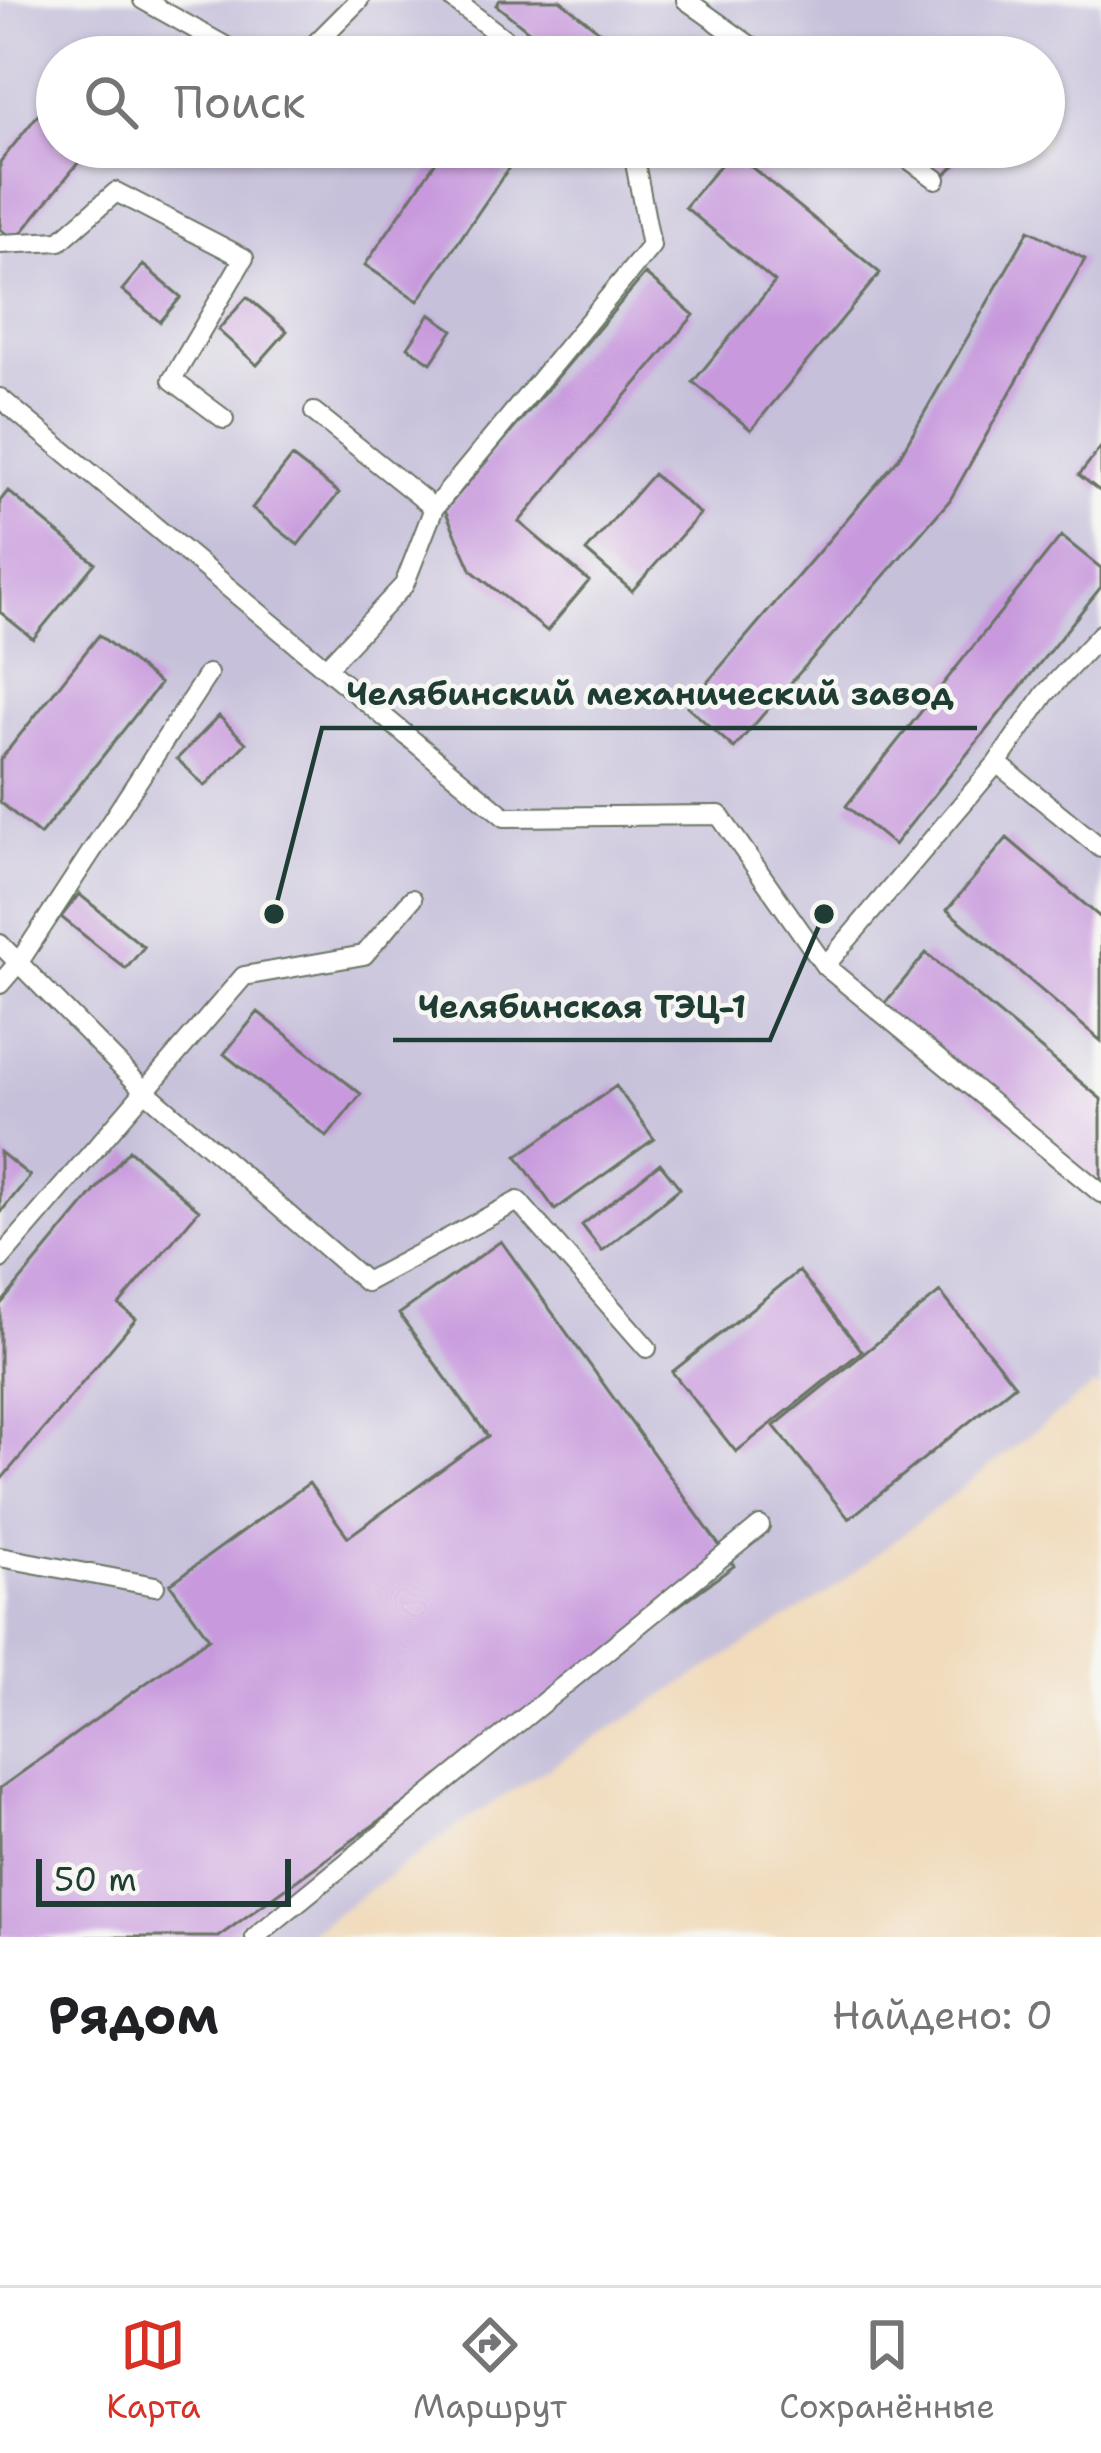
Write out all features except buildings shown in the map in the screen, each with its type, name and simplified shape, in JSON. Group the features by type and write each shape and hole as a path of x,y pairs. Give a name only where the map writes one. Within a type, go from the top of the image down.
{"lane":[{"path":"143,0 207,36"},
{"path":"323,36 359,0"},
{"path":"454,0 501,36"},
{"path":"686,0 737,36"},
{"path":"326,668 404,585 434,508 651,246 636,168"},
{"path":"921,168 936,179"},
{"path":"0,244 60,241 116,191 244,258 172,380 224,419"},
{"path":"0,398 505,817 719,814 825,965 1101,1193"},
{"path":"314,412 434,508"},
{"path":"825,965 998,763 1045,694 1101,634"},
{"path":"0,984 208,674"},
{"path":"998,763 1101,848"},
{"path":"0,1259 244,976 364,955 412,899"},
{"path":"0,944 143,1089 366,1282 518,1202 647,1348"},
{"path":"255,1937 760,1526"},
{"path":"0,1557 155,1586"}],"shaded area":[{"path":"0,0 1101,0 1101,1389 1094,1385 827,1593 469,1818 304,1937 0,1937"}],"place":[{"name":"Челябинский механический завод","path":"274,914"},
{"name":"Челябинская ТЭЦ-1","path":"824,914"}]}
